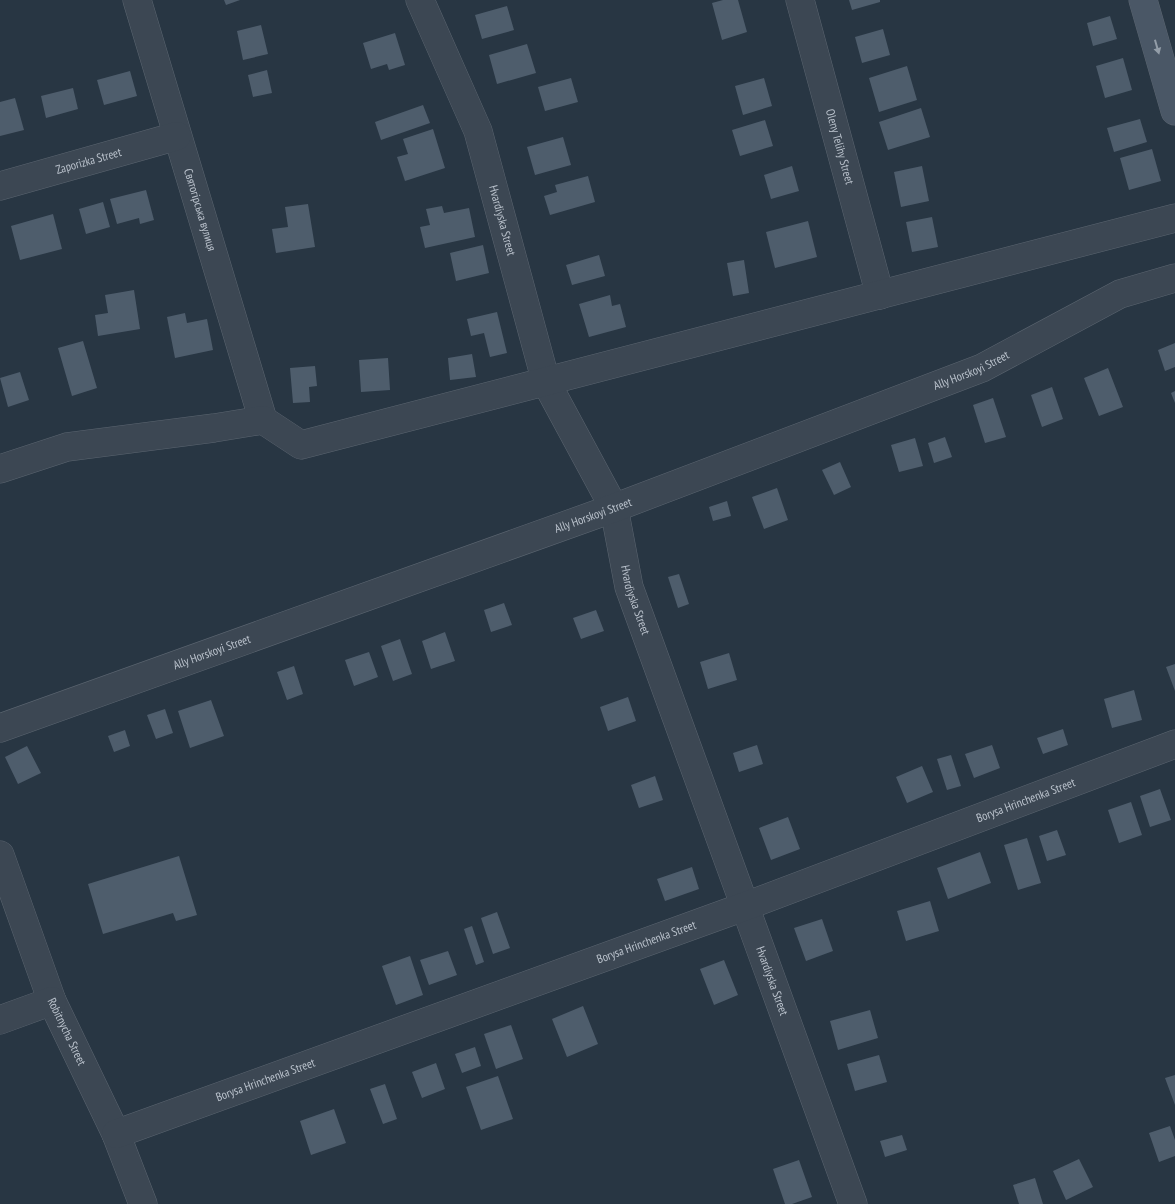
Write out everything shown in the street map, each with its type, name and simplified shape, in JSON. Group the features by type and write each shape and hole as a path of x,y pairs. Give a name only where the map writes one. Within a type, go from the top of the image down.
{"street":[{"name":"Святогірська вулиця","path":"137,0 263,420"},
{"name":"Hvardiyska Street","path":"420,0 478,131 546,382 614,508 629,587 853,1204"},
{"name":"Oleny Telihy Street","path":"800,0 880,295"},
{"path":"1143,0 1175,111"},
{"name":"Zaporizka Street","path":"0,186 177,136"},
{"path":"0,469 67,447 263,420 301,445 1175,218"},
{"name":"Ally Horskoyi Street","path":"0,728 614,508 982,368 1120,294 1175,278"},
{"name":"Borysa Hrinchenka Street","path":"116,1134 746,906 1175,744"},
{"name":"Robitnycha Street","path":"0,855 52,1001 116,1134 144,1204"},
{"path":"0,1020 52,1001"}],"building":[{"path":"224,0 240,0 226,5"},
{"path":"723,0 738,0 747,32 722,40 712,3"},
{"path":"849,0 880,0 880,2 852,10"},
{"path":"507,6 514,30 482,39 475,15"},
{"path":"1110,16 1117,39 1093,46 1087,23"},
{"path":"261,25 268,54 243,60 237,31"},
{"path":"883,29 890,55 862,63 855,37"},
{"path":"395,33 405,65 389,70 387,64 371,69 363,43"},
{"path":"527,44 536,73 497,84 489,55"},
{"path":"1123,58 1132,90 1105,98 1096,66"},
{"path":"907,66 917,100 879,112 869,78"},
{"path":"267,70 272,93 253,97 248,75"},
{"path":"130,71 137,96 104,105 97,80"},
{"path":"571,78 578,102 545,111 538,87"},
{"path":"764,78 772,106 743,115 735,86"},
{"path":"73,88 78,109 46,118 41,96"},
{"path":"15,98 24,130 0,136 0,102"},
{"path":"423,105 430,123 381,140 375,122"},
{"path":"921,108 930,137 888,150 879,122"},
{"path":"1140,119 1147,142 1114,152 1107,128"},
{"path":"765,120 773,146 740,156 732,130"},
{"path":"433,129 445,168 405,181 397,157 408,154 403,139"},
{"path":"563,137 571,165 535,175 527,147"},
{"path":"1152,149 1161,181 1129,190 1120,158"},
{"path":"792,166 799,191 771,199 764,175"},
{"path":"922,166 929,201 901,207 894,172"},
{"path":"588,176 595,202 550,215 544,196 557,192 555,185"},
{"path":"146,190 154,220 140,224 139,218 117,224 110,199"},
{"path":"103,202 110,227 86,234 79,209"},
{"path":"308,204 315,247 276,253 272,229 288,227 285,207"},
{"path":"442,206 444,213 469,208 475,237 425,248 420,227 430,225 426,209"},
{"path":"53,214 62,249 20,260 11,226"},
{"path":"932,217 938,247 912,252 906,222"},
{"path":"808,221 817,257 775,268 766,232"},
{"path":"483,245 489,273 456,281 450,253"},
{"path":"599,255 605,276 572,285 566,265"},
{"path":"744,260 749,293 733,296 727,263"},
{"path":"134,290 140,329 98,336 95,315 108,313 105,295"},
{"path":"610,295 612,306 620,304 626,327 589,337 579,304"},
{"path":"497,312 507,353 490,357 484,333 471,336 467,319"},
{"path":"185,313 187,323 207,319 213,350 175,358 167,317"},
{"path":"83,341 97,388 72,396 58,348"},
{"path":"1175,343 1175,367 1165,371 1158,350"},
{"path":"472,354 476,377 450,380 448,358"},
{"path":"388,358 390,390 361,392 359,360"},
{"path":"315,366 317,386 309,387 310,402 293,403 290,368"},
{"path":"1108,368 1123,407 1099,416 1084,378"},
{"path":"20,372 29,400 8,407 0,378"},
{"path":"1052,387 1063,419 1042,427 1031,395"},
{"path":"1175,391 1175,403 1171,393"},
{"path":"993,398 1006,437 985,443 973,405"},
{"path":"945,437 952,457 934,463 928,443"},
{"path":"915,438 923,466 899,472 891,445"},
{"path":"840,462 851,487 834,495 822,470"},
{"path":"777,488 788,520 764,529 752,497"},
{"path":"727,501 731,516 713,521 709,507"},
{"path":"679,574 689,604 678,608 668,577"},
{"path":"504,603 512,625 491,632 484,610"},
{"path":"596,610 604,631 581,639 573,618"},
{"path":"445,632 455,661 431,669 422,641"},
{"path":"400,639 412,674 393,681 381,646"},
{"path":"369,652 378,677 354,686 345,660"},
{"path":"729,653 737,680 708,689 700,662"},
{"path":"1175,664 1175,691 1166,667"},
{"path":"294,666 303,694 287,700 277,672"},
{"path":"1134,690 1142,720 1112,728 1104,699"},
{"path":"628,697 636,721 608,731 600,707"},
{"path":"211,700 224,736 190,748 178,711"},
{"path":"165,709 173,733 156,739 147,715"},
{"path":"1063,729 1068,745 1043,754 1037,738"},
{"path":"125,730 130,746 114,752 108,736"},
{"path":"757,745 763,764 739,772 733,753"},
{"path":"992,745 1000,768 974,778 965,754"},
{"path":"27,746 41,773 18,784 5,757"},
{"path":"951,755 961,786 947,790 937,759"},
{"path":"922,766 933,792 907,803 896,777"},
{"path":"655,776 663,800 639,808 631,785"},
{"path":"1160,789 1171,820 1150,827 1140,796"},
{"path":"1131,802 1142,835 1119,843 1108,810"},
{"path":"788,817 800,849 771,860 759,828"},
{"path":"1057,830 1066,855 1047,861 1039,836"},
{"path":"1027,838 1041,883 1018,890 1004,845"},
{"path":"980,852 991,883 948,899 937,868"},
{"path":"179,856 197,915 176,921 173,913 103,934 88,884"},
{"path":"692,867 699,889 665,901 657,879"},
{"path":"930,901 939,931 906,941 897,911"},
{"path":"497,912 510,948 493,954 481,918"},
{"path":"822,919 833,951 806,961 794,928"},
{"path":"472,926 484,962 476,965 464,929"},
{"path":"448,951 457,975 429,985 420,960"},
{"path":"410,956 423,995 396,1005 382,966"},
{"path":"724,960 738,995 714,1005 700,969"},
{"path":"583,1006 598,1044 567,1057 552,1019"},
{"path":"870,1010 878,1038 838,1050 830,1021"},
{"path":"511,1025 523,1059 496,1069 484,1034"},
{"path":"475,1047 481,1066 462,1073 455,1054"},
{"path":"879,1055 887,1082 855,1091 847,1064"},
{"path":"436,1063 445,1089 422,1098 412,1072"},
{"path":"1175,1075 1175,1105 1165,1078"},
{"path":"498,1076 513,1119 481,1130 466,1087"},
{"path":"385,1084 397,1119 383,1124 370,1089"},
{"path":"334,1109 346,1143 311,1155 300,1121"},
{"path":"1170,1126 1175,1140 1175,1156 1159,1162 1149,1133"},
{"path":"902,1135 907,1150 885,1157 880,1141"},
{"path":"1079,1159 1093,1187 1066,1200 1053,1171"},
{"path":"799,1160 812,1197 792,1204 785,1204 773,1169"},
{"path":"1035,1178 1043,1204 1019,1204 1013,1185"}]}
